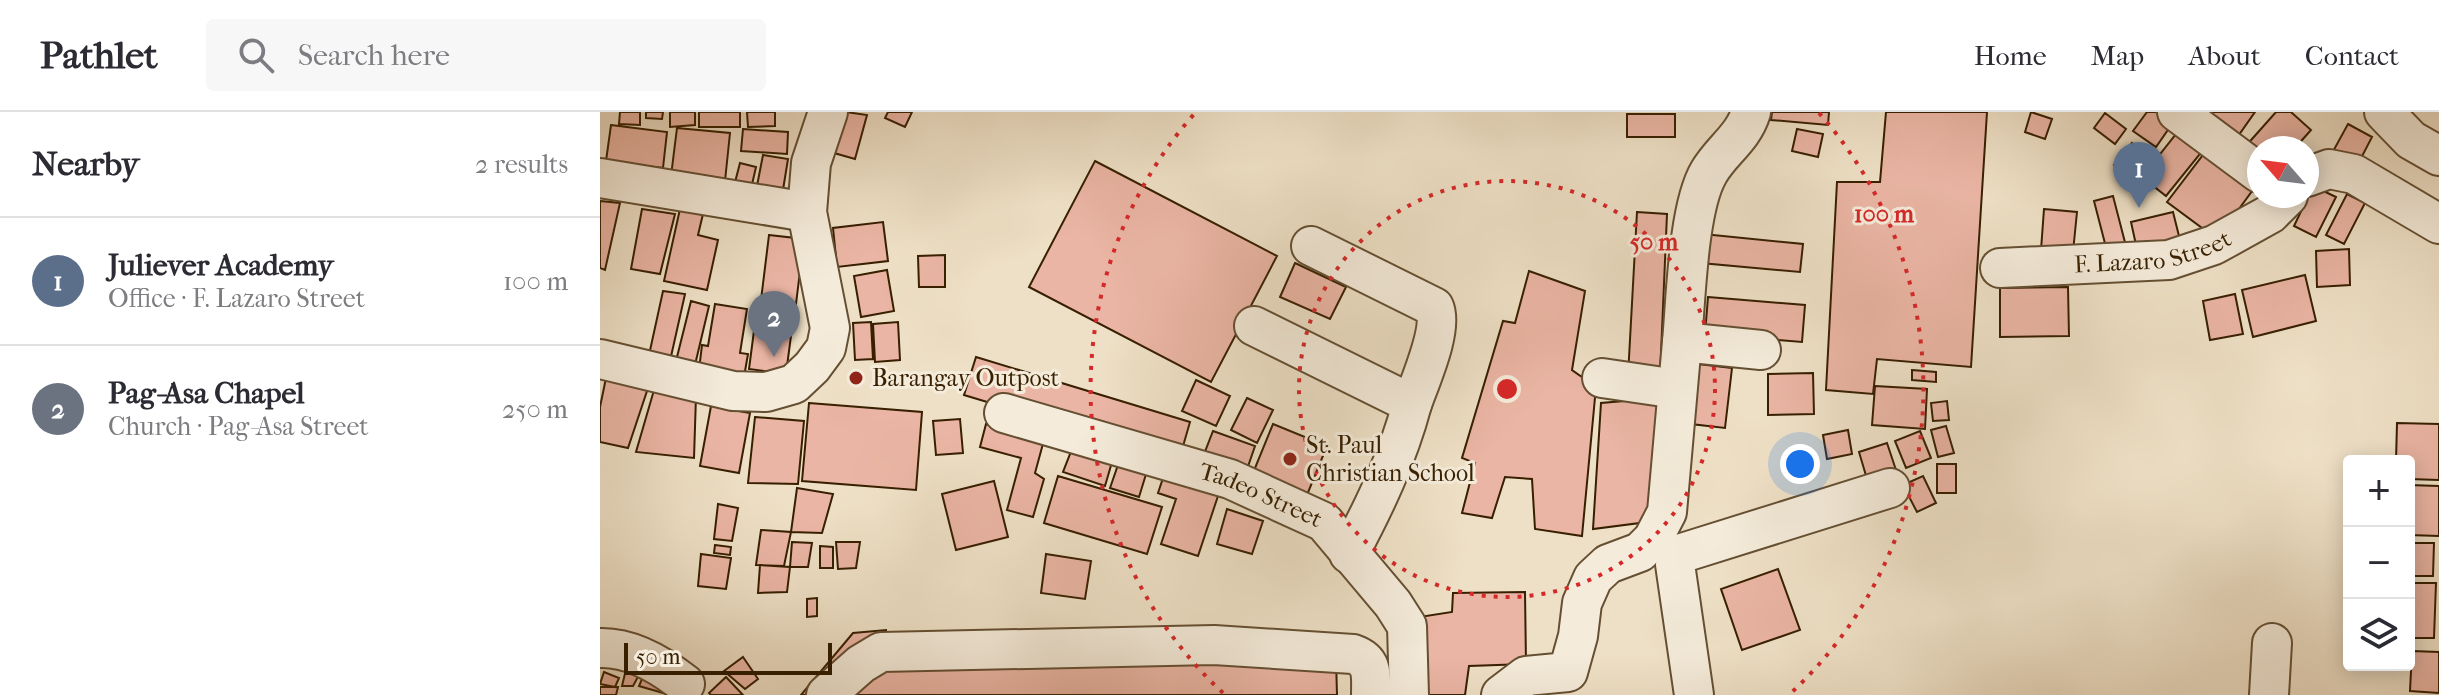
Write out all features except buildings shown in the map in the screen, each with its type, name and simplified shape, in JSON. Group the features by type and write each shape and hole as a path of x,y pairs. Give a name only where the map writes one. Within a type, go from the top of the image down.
{"street":[{"path":"600,359 733,391 766,392 794,384 826,348 830,328 807,212 811,163 828,112"},
{"path":"1501,695 1526,676 1567,683 1582,603 1593,578 1608,564 1640,552 1653,539 1667,512 1696,207 1709,172 1745,129 1751,112"},
{"path":"2177,112 2247,164"},
{"path":"2384,112 2411,140 2439,156"},
{"path":"2319,173 2329,169 2354,174 2439,224"},
{"path":"600,178 807,212"},
{"name":"F. Lazaro Street","path":"2000,268 2169,260 2214,245 2276,208"},
{"path":"1311,246 1434,307 1437,314 1435,333 1406,429 1380,496 1349,554"},
{"path":"1254,326 1412,404"},
{"path":"1682,342 1761,350"},
{"path":"1602,378 1677,389"},
{"name":"Tadeo Street","path":"1004,413 1230,479 1324,522 1393,604 1407,626 1409,695"},
{"path":"1694,695 1675,564 1679,554 1890,488"},
{"path":"2269,695 2272,643"},
{"path":"826,695 861,664 881,652 1214,645 1364,657 1371,665 1371,695"},
{"path":"600,648 623,649 637,654 685,684"}],"place":[{"name":"Juliever Academy","path":"2139,208"},
{"name":"Pag-Asa Chapel","path":"774,357"},
{"name":"Barangay Outpost","path":"856,378"},
{"name":"St. Paul Christian School","path":"1290,459"}]}
